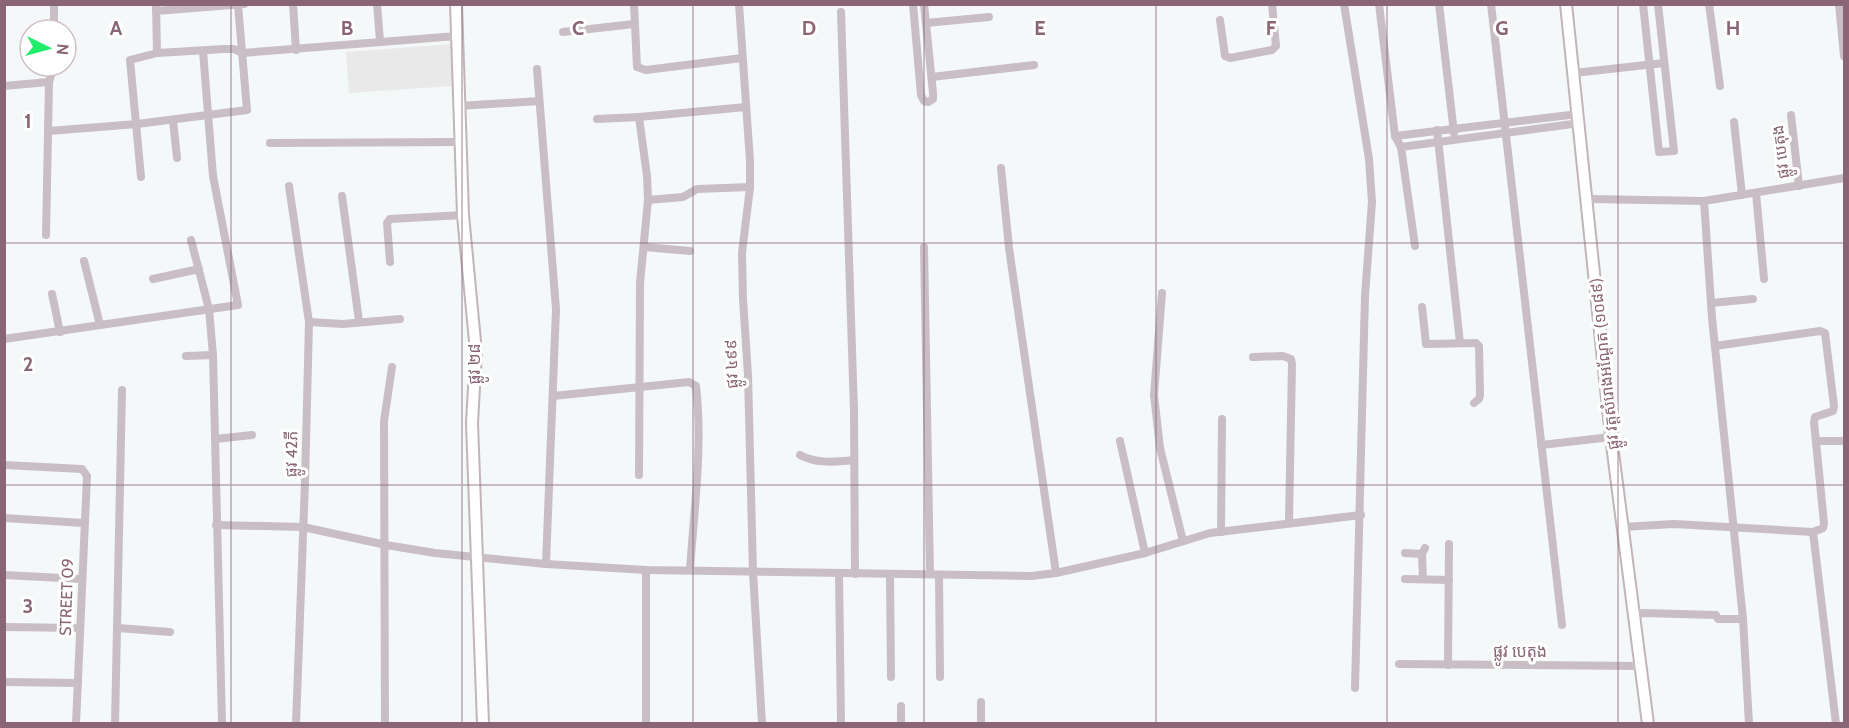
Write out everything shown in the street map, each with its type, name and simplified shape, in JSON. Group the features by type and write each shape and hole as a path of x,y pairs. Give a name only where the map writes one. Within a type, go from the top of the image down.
{"street":[{"path":"157,53 156,8 244,4"},
{"path":"292,4 296,50"},
{"path":"377,4 380,41"},
{"name":"ផ្លូវ ២៨","path":"456,4 463,214 476,352 472,423 483,723"},
{"path":"634,4 637,67 646,70 742,58"},
{"name":"ផ្លូវ ៤៩៩","path":"739,4 750,187 742,253 753,572 762,723"},
{"path":"913,4 921,95 924,101 928,102 933,99 924,4"},
{"path":"1220,20 1225,56 1230,58 1272,50 1276,46 1272,4"},
{"path":"1344,4 1369,159 1372,202 1365,296 1355,688"},
{"path":"1380,4 1395,136 1401,147 1414,246"},
{"path":"1439,4 1455,140"},
{"path":"1491,4 1562,625"},
{"name":"ផ្លូវ វត្តសំរោងអណ្ដែត (១០៨៩)","path":"1566,4 1611,437 1648,723"},
{"path":"1643,4 1659,152 1674,151 1658,4"},
{"path":"1709,4 1720,86"},
{"path":"1839,4 1845,56"},
{"path":"49,131 137,124 247,110 238,5"},
{"path":"841,12 854,460 855,574"},
{"path":"926,23 989,17"},
{"path":"562,32 634,24"},
{"path":"141,177 130,60 157,53 224,49 234,49 242,53 296,50 457,36"},
{"path":"4,339 238,305 213,176 203,51"},
{"path":"1574,73 1664,63"},
{"path":"932,77 1034,65"},
{"path":"537,69 556,309 546,564"},
{"path":"46,235 50,78"},
{"path":"4,86 49,82"},
{"path":"459,106 539,101"},
{"path":"597,119 746,107"},
{"name":"ផ្លូវ បេតុង","path":"1791,115 1799,186"},
{"path":"639,117 648,200 640,283 639,475"},
{"path":"1395,136 1505,123 1579,119"},
{"path":"1401,147 1506,133 1579,119"},
{"path":"173,120 177,158"},
{"path":"1734,122 1742,195"},
{"path":"1437,130 1460,343"},
{"path":"270,143 460,142"},
{"path":"1001,168 1009,248 1056,573"},
{"path":"1588,199 1704,201 1845,178"},
{"name":"ផ្លូវ 42ភី","path":"289,186 309,322 296,723"},
{"path":"648,200 683,197 697,189 750,187"},
{"path":"1756,193 1764,279"},
{"path":"342,196 359,321"},
{"path":"1704,201 1715,346 1743,619 1749,723"},
{"path":"390,262 387,223 390,219 463,214"},
{"path":"191,240 208,309 213,356 222,723"},
{"path":"644,247 690,251"},
{"path":"924,247 930,574"},
{"path":"84,261 100,326"},
{"path":"153,279 199,268"},
{"path":"1162,293 1154,396 1160,448 1183,541"},
{"path":"52,294 60,332"},
{"path":"1711,303 1753,299"},
{"path":"1422,307 1426,344 1476,343 1479,346 1480,394 1479,399 1474,403"},
{"path":"309,322 343,324 400,319"},
{"path":"1622,527 1674,524 1813,532 1823,528 1815,417 1833,411 1834,406 1825,333 1820,331 1715,346"},
{"path":"186,356 213,356"},
{"path":"1253,357 1283,356 1291,359 1289,522"},
{"path":"385,723 384,421 393,367"},
{"path":"554,396 689,382 696,386 696,472 690,570"},
{"path":"115,723 122,390"},
{"path":"1221,532 1222,419"},
{"path":"215,439 252,435"},
{"path":"1541,445 1611,437"},
{"path":"1120,441 1144,553"},
{"path":"1816,441 1845,441"},
{"path":"800,455 815,460 839,462 854,460"},
{"name":"STREET 09","path":"4,465 82,469 85,472 87,483 83,523 76,723"},
{"path":"216,525 303,526 386,545 476,558 546,564 646,570 1031,576 1056,573 1144,553 1210,533 1361,515"},
{"path":"4,518 83,523"},
{"path":"1813,532 1836,723"},
{"path":"1448,665 1449,544"},
{"path":"1405,553 1423,551 1423,579"},
{"path":"646,570 646,723"},
{"path":"839,574 841,723"},
{"path":"890,574 891,677"},
{"path":"4,575 81,579"},
{"path":"939,575 940,677"},
{"path":"1405,579 1449,580"},
{"path":"1634,615 1643,613 1716,615 1718,619 1743,619"},
{"path":"4,627 80,628"},
{"path":"118,628 170,632"},
{"name":"ផ្លូវ បេតុង","path":"1399,664 1640,666"},
{"path":"4,682 78,683"},
{"path":"981,702 981,723"},
{"path":"901,706 901,723"}],"shaded area":[{"path":"452,44 453,86 349,93 346,52"}]}
